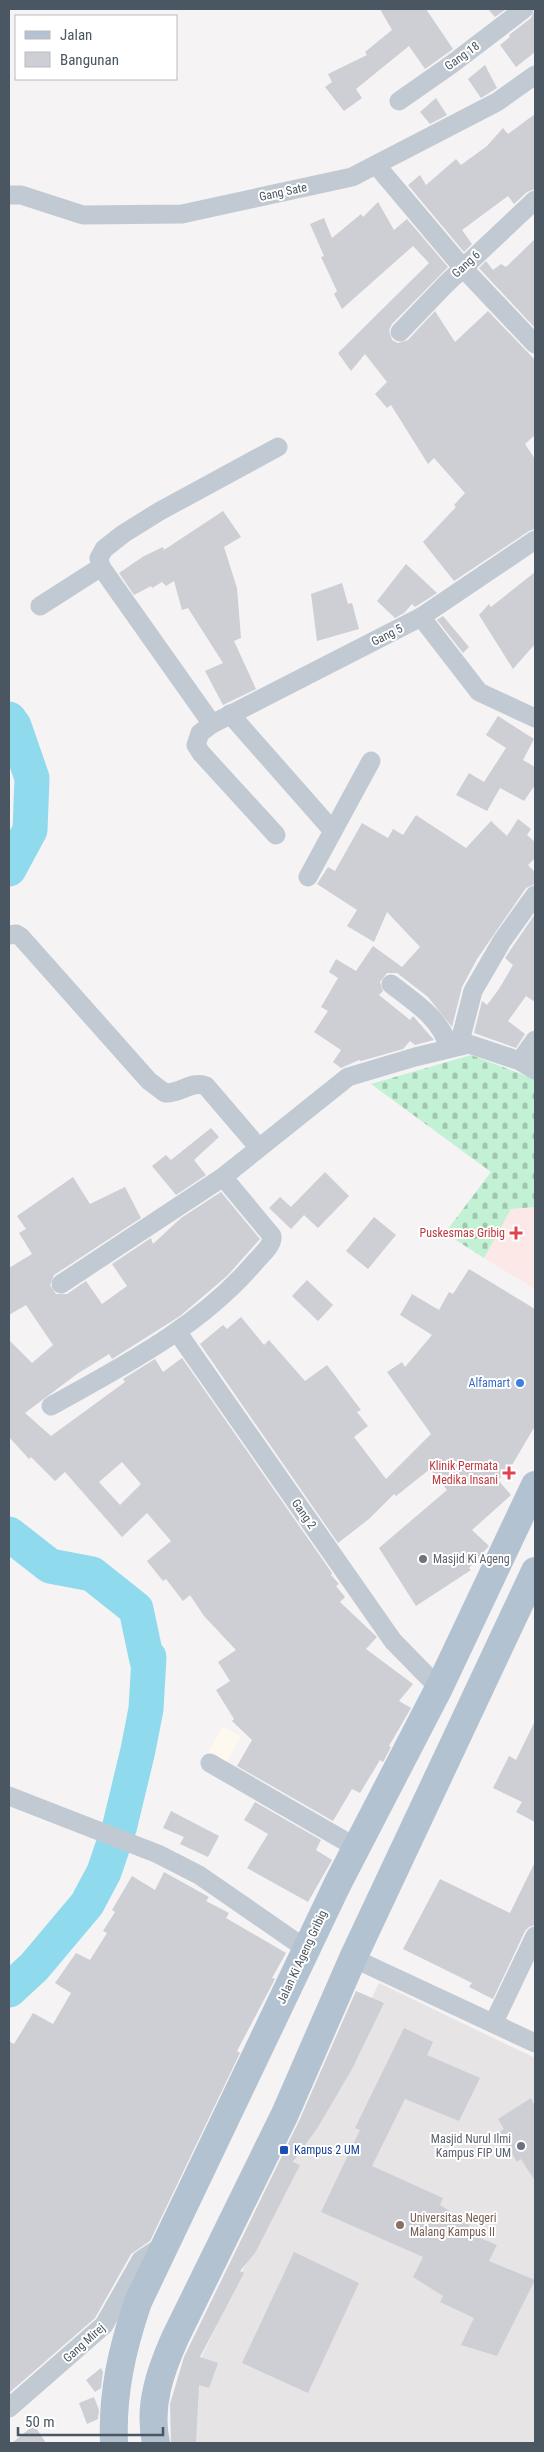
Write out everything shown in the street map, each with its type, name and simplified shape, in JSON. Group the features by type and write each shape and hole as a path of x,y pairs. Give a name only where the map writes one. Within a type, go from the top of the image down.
{"main road":[{"name":"Jalan Ki Ageng Gribig","path":"114,2443 112,2415 116,2382 126,2339 138,2302 306,1949 439,1688 535,1485"},
{"path":"156,2443 155,2393 161,2370 284,2114 353,1958 535,1571"},
{"path":"405,1753 441,1772"}],"street":[{"name":"Gang 18","path":"399,100 452,64 524,9"},
{"name":"Gang Sate","path":"9,195 21,195 83,215 182,214 352,177 377,166 497,102 535,75"},
{"path":"377,166 463,268 535,344"},
{"name":"Gang 6","path":"400,332 463,268 535,200"},
{"path":"276,835 201,753 196,745 198,738 205,728 212,724 101,567 100,558 104,549 123,534 160,511 278,447"},
{"name":"Gang 5","path":"212,724 421,617 535,540"},
{"path":"40,606 101,567"},
{"path":"421,617 479,692 535,718"},
{"path":"230,714 333,831"},
{"path":"308,877 371,761"},
{"path":"454,1047 473,991 502,941 535,895"},
{"path":"9,935 16,934 21,936 149,1081 166,1093 179,1092 197,1084 206,1086 259,1148"},
{"path":"391,984 432,1018 454,1047"},
{"path":"61,1284 223,1176 345,1078 454,1047 477,1045 528,1066 535,1040"},
{"path":"51,1406 178,1333 243,1276 272,1240 270,1234 223,1176"},
{"name":"Gang 2","path":"178,1333 393,1641 439,1688"},
{"path":"210,1763 357,1848"},
{"path":"9,1796 158,1854 198,1875 306,1949"},
{"path":"494,2022 535,1936"},
{"path":"353,1958 494,2022 535,2043"},
{"name":"Gang Mirej","path":"9,2408 104,2325 141,2260 165,2245"}],"shaded area":[{"name":"Puskesmas Gribig","path":"535,1207 535,1289 484,1258 511,1209"},
{"path":"223,1726 241,1737 226,1763 208,1753"},
{"name":"Universitas Negeri Malang Kampus II","path":"379,1983 535,2058 535,2443 191,2443 185,2392"}],"green space":[{"path":"471,1055 535,1079 535,1207 511,1209 484,1258 445,1233 491,1172 371,1084"}],"building":[{"path":"380,9 426,9 453,49 425,69 409,46 356,89 362,98 344,111 325,87 332,82 328,74 367,55 365,52 392,30"},
{"path":"488,9 506,9 495,17"},
{"path":"535,9 535,52 516,67 500,45 510,37 509,35 531,18"},
{"path":"485,65 497,88 481,98 468,79"},
{"path":"436,98 447,115 430,124 420,112"},
{"path":"535,114 535,189 527,192 514,204 508,196 462,230 472,244 464,252 408,185 420,175 426,185 456,159 461,165 487,146 503,128 508,134"},
{"path":"378,202 394,230 407,219 448,267 392,324 389,330 392,340 398,343 408,340 435,311 455,342 488,311 535,360 535,435 525,444 535,459 535,529 529,531 454,581 423,542 456,507 454,505 465,493 434,458 428,464 391,405 387,408 375,394 387,382 365,354 351,371 338,353 429,263 413,246 342,309 334,294 337,291 321,257 324,256 310,224 324,218 332,238 361,214 363,217"},
{"path":"535,239 535,328 479,268 486,261 493,270 501,264 506,267"},
{"path":"223,511 241,537 224,547 237,588 241,638 234,641 256,689 223,705 205,671 223,663 188,608 182,610 174,581 166,586 162,582 134,595 119,573 144,556 163,547 164,550"},
{"path":"406,564 437,593 415,607 412,604 404,613 395,618 377,601"},
{"path":"535,572 535,644 513,669 479,615 489,604 491,607"},
{"path":"342,583 348,604 352,603 359,629 317,641 311,594"},
{"path":"443,616 469,647 463,653 437,620"},
{"path":"498,716 534,739 523,760 535,767 535,785 524,801 500,788 487,811 456,795 469,773 484,782 506,748 486,735"},
{"path":"416,815 466,848 491,821 507,836 518,819 531,829 527,835 535,842 535,858 528,865 535,872 535,884 526,888 477,959 462,987 452,1027 428,997 397,973 387,973 380,982 383,991 379,995 410,1020 413,1016 434,1040 415,1045 410,1041 403,1049 359,1060 341,1068 333,1062 341,1050 314,1032 328,1011 321,1007 338,978 329,972 336,959 356,971 373,946 402,967 420,947 387,912 374,942 347,926 357,910 317,884 328,867 335,871 362,823 388,838 393,829 403,835"},
{"path":"535,914 535,1002 526,996 508,1021 525,1034 516,1048 474,1033 482,1001 487,1005 499,989 513,965 505,958"},
{"path":"211,1128 219,1137 194,1160 206,1175 176,1195 152,1166 166,1155 171,1160"},
{"path":"325,1172 349,1196 318,1228 304,1215 291,1229 269,1208 280,1197 291,1207"},
{"path":"73,1177 90,1204 125,1187 141,1218 54,1275 50,1285 56,1294 67,1294 86,1281 102,1304 127,1286 112,1264 151,1238 153,1244 181,1218 221,1192 260,1239 227,1276 180,1316 112,1359 109,1354 77,1374 25,1413 51,1436 125,1382 123,1379 155,1359 163,1372 182,1358 332,1573 331,1575 339,1584 336,1586 345,1597 340,1602 377,1637 366,1649 413,1684 399,1701 411,1708 389,1746 391,1747 383,1762 380,1760 360,1793 352,1789 333,1821 237,1766 252,1740 232,1721 234,1719 216,1690 230,1681 218,1662 236,1650 204,1616 190,1595 183,1601 166,1579 163,1581 147,1561 171,1541 147,1513 122,1537 65,1472 55,1481 31,1457 29,1459 9,1437 9,1340 32,1363 53,1345 26,1305 9,1315 9,1268 32,1254 19,1233 26,1229 17,1216","holes":["122,1462 141,1484 120,1505 99,1482"]},
{"path":"374,1217 396,1235 368,1269 346,1251"},
{"path":"469,1269 535,1309 535,1426 509,1470 498,1480 511,1495 472,1530 489,1546 469,1568 471,1570 416,1606 379,1548 447,1490 430,1469 396,1496 394,1494 369,1519 338,1543 200,1344 223,1325 227,1329 241,1317 264,1345 269,1340 305,1381 327,1365 361,1410 357,1412 368,1426 354,1437 386,1479 431,1434 387,1372 402,1362 405,1367 432,1335 400,1315 412,1294 439,1310 449,1292 453,1294"},
{"path":"307,1280 333,1305 318,1321 292,1296"},
{"path":"535,1721 535,1822 516,1812 522,1802 493,1788 509,1756 516,1760"},
{"path":"255,1802 321,1840 316,1850 332,1860 308,1902 247,1868 268,1834 244,1820"},
{"path":"171,1811 219,1836 208,1857 180,1844 184,1837 163,1828"},
{"path":"535,1862 535,1925 525,1931 493,1999 469,1987 472,1983 403,1949 440,1879 510,1913"},
{"path":"164,1872 209,1897 206,1901 229,1913 226,1918 286,1953 272,1978 275,1979 237,2051 240,2053 150,2241 131,2254 95,2318 9,2393 9,2041 14,2044 33,2013 53,2024 71,1993 55,1983 76,1953 90,1960 107,1933 103,1931 115,1912 112,1910 132,1876 155,1890"},
{"path":"356,1991 384,2003 352,2069 318,2127 293,2162 300,2165 255,2253 240,2271 244,2273 200,2357 218,2363 209,2388 199,2385 196,2443 171,2443 170,2404 184,2357 299,2121"},
{"path":"404,2028 433,2042 427,2055 480,2078 459,2121 405,2099 372,2166 443,2198 440,2205 470,2224 466,2232 497,2245 489,2261 535,2280 497,2356 461,2345 474,2318 440,2302 443,2296 413,2277 423,2257 321,2212 360,2130 355,2128"},
{"name":"Masjid Nurul Ilmi Kampus FIP UM","path":"531,2098 535,2106 535,2181 521,2159 517,2162 498,2133 504,2129 498,2119"},
{"path":"294,2252 359,2283 308,2393 242,2363"},
{"path":"101,2368 103,2372 101,2388 95,2392 86,2380"},
{"path":"94,2397 99,2410 98,2419 87,2424 79,2403"},
{"path":"34,2425 46,2443 12,2443"}],"waterway":[{"path":"9,719 14,726 32,778 30,830 9,869"},
{"path":"9,1534 50,1566 92,1574 136,1609 147,1661 149,1657 146,1709 138,1750 120,1825 104,1872 87,1904 34,1967 9,1990"}],"place":[{"name":"Puskesmas Gribig","path":"516,1233"},
{"name":"Alfamart","path":"520,1383"},
{"name":"Klinik Permata Medika Insani","path":"509,1473"},
{"name":"Masjid Ki Ageng","path":"423,1559"},
{"name":"Masjid Nurul Ilmi Kampus FIP UM","path":"521,2146"},
{"name":"Kampus 2 UM","path":"284,2150"},
{"name":"Universitas Negeri Malang Kampus II","path":"400,2225"}]}
